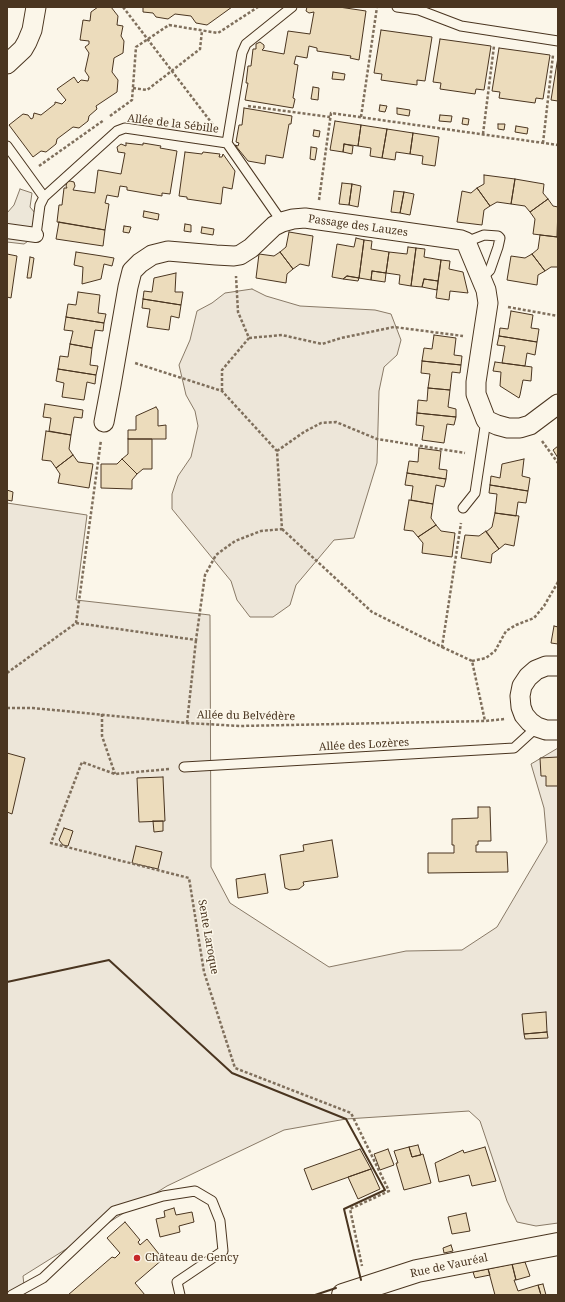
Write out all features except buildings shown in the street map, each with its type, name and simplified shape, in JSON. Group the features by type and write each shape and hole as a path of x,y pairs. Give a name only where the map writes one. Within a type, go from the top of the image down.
{"street":[{"path":"7,64 23,49 27,42 32,30 36,7"},
{"name":"Passage des Lauzes","path":"234,256 240,255 251,248 274,226 293,219 305,218 461,240 466,242"},
{"path":"7,231 36,235"},
{"path":"466,242 486,290 488,303 476,382 476,394 486,420 508,428 520,428 530,425 558,404"},
{"path":"104,422 132,271 140,263 152,255 168,251 234,256"},
{"path":"558,666 546,666 536,670 528,677 522,686 520,696 521,707 524,715 530,722 537,727 546,730 558,730"},
{"name":"Rue de Vauréal","path":"343,1295 417,1271 558,1244"}],"lane":[{"name":"Allée de la Sébille","path":"44,197 117,131 125,128 227,143 242,53 246,44 292,7"},
{"path":"397,7 418,10 461,26 556,41"},
{"path":"227,143 282,222"},
{"path":"7,146 44,197 40,205 36,235"},
{"path":"466,242 484,235 498,236 500,238 490,270 488,273 480,276"},
{"path":"463,508 475,493 486,420"},
{"name":"Allée des Lozères","path":"184,767 514,748 537,727"},
{"path":"12,1295 43,1278 114,1211 163,1196 194,1191 212,1201 220,1221 222,1251 177,1282 180,1295"}],"path":[{"path":"123,7 227,143"},
{"path":"28,174 132,100 136,47 169,26 218,33 258,7"},
{"path":"361,117 377,7"},
{"path":"133,88 147,90 200,49 202,31"},
{"path":"483,135 496,32"},
{"path":"543,143 556,41"},
{"path":"233,104 330,117"},
{"path":"316,220 331,113 558,145"},
{"path":"234,256 238,312 249,338"},
{"path":"488,303 558,316"},
{"path":"222,391 222,370 249,338 282,335 322,344 342,338 394,327 483,339"},
{"path":"116,357 222,391 277,451 282,529 372,612 472,661 486,658 495,651 506,631 516,625 534,618 544,606 558,582"},
{"path":"277,451 304,432 321,423 336,422 377,439 481,455"},
{"path":"530,425 558,463"},
{"path":"76,623 97,465"},
{"path":"442,647 463,508"},
{"path":"187,723 205,575 216,555 235,541 261,531 282,529"},
{"path":"7,673 76,623 196,640"},
{"name":"Allée du Belvédère","path":"7,708 32,708 187,723 240,726 485,721 472,661"},
{"path":"102,714 102,736 115,774"},
{"name":"Sente Laroque","path":"184,767 115,774 82,762 51,843 189,878 204,972 235,1068 351,1113 389,1192 350,1209 360,1259"}],"shaded area":[{"path":"20,189 32,193 30,207 35,213 34,237 24,244 7,242 7,213 14,205"},
{"path":"252,289 266,296 300,306 375,310 391,314 401,340 397,355 384,367 379,391 377,463 354,538 334,540 296,585 290,605 273,617 250,617 237,600 231,581 172,509 172,494 178,476 191,457 198,426 195,411 186,395 179,365 190,340 197,311 212,303 225,293"},
{"path":"7,503 87,515 76,600 210,615 211,867 230,903 329,967 406,951 462,950 497,927 547,842 544,808 531,764 558,748 558,1223 536,1226 517,1222 507,1201 480,1121 469,1111 346,1119 284,1130 167,1186 23,1276 25,1295 7,1295"}],"wall":[{"path":"7,982 109,960 232,1073 346,1119 385,1190 344,1209 361,1280"},
{"path":"315,1295 336,1288"}],"place":[{"name":"Château de Gency","path":"137,1258"}]}
